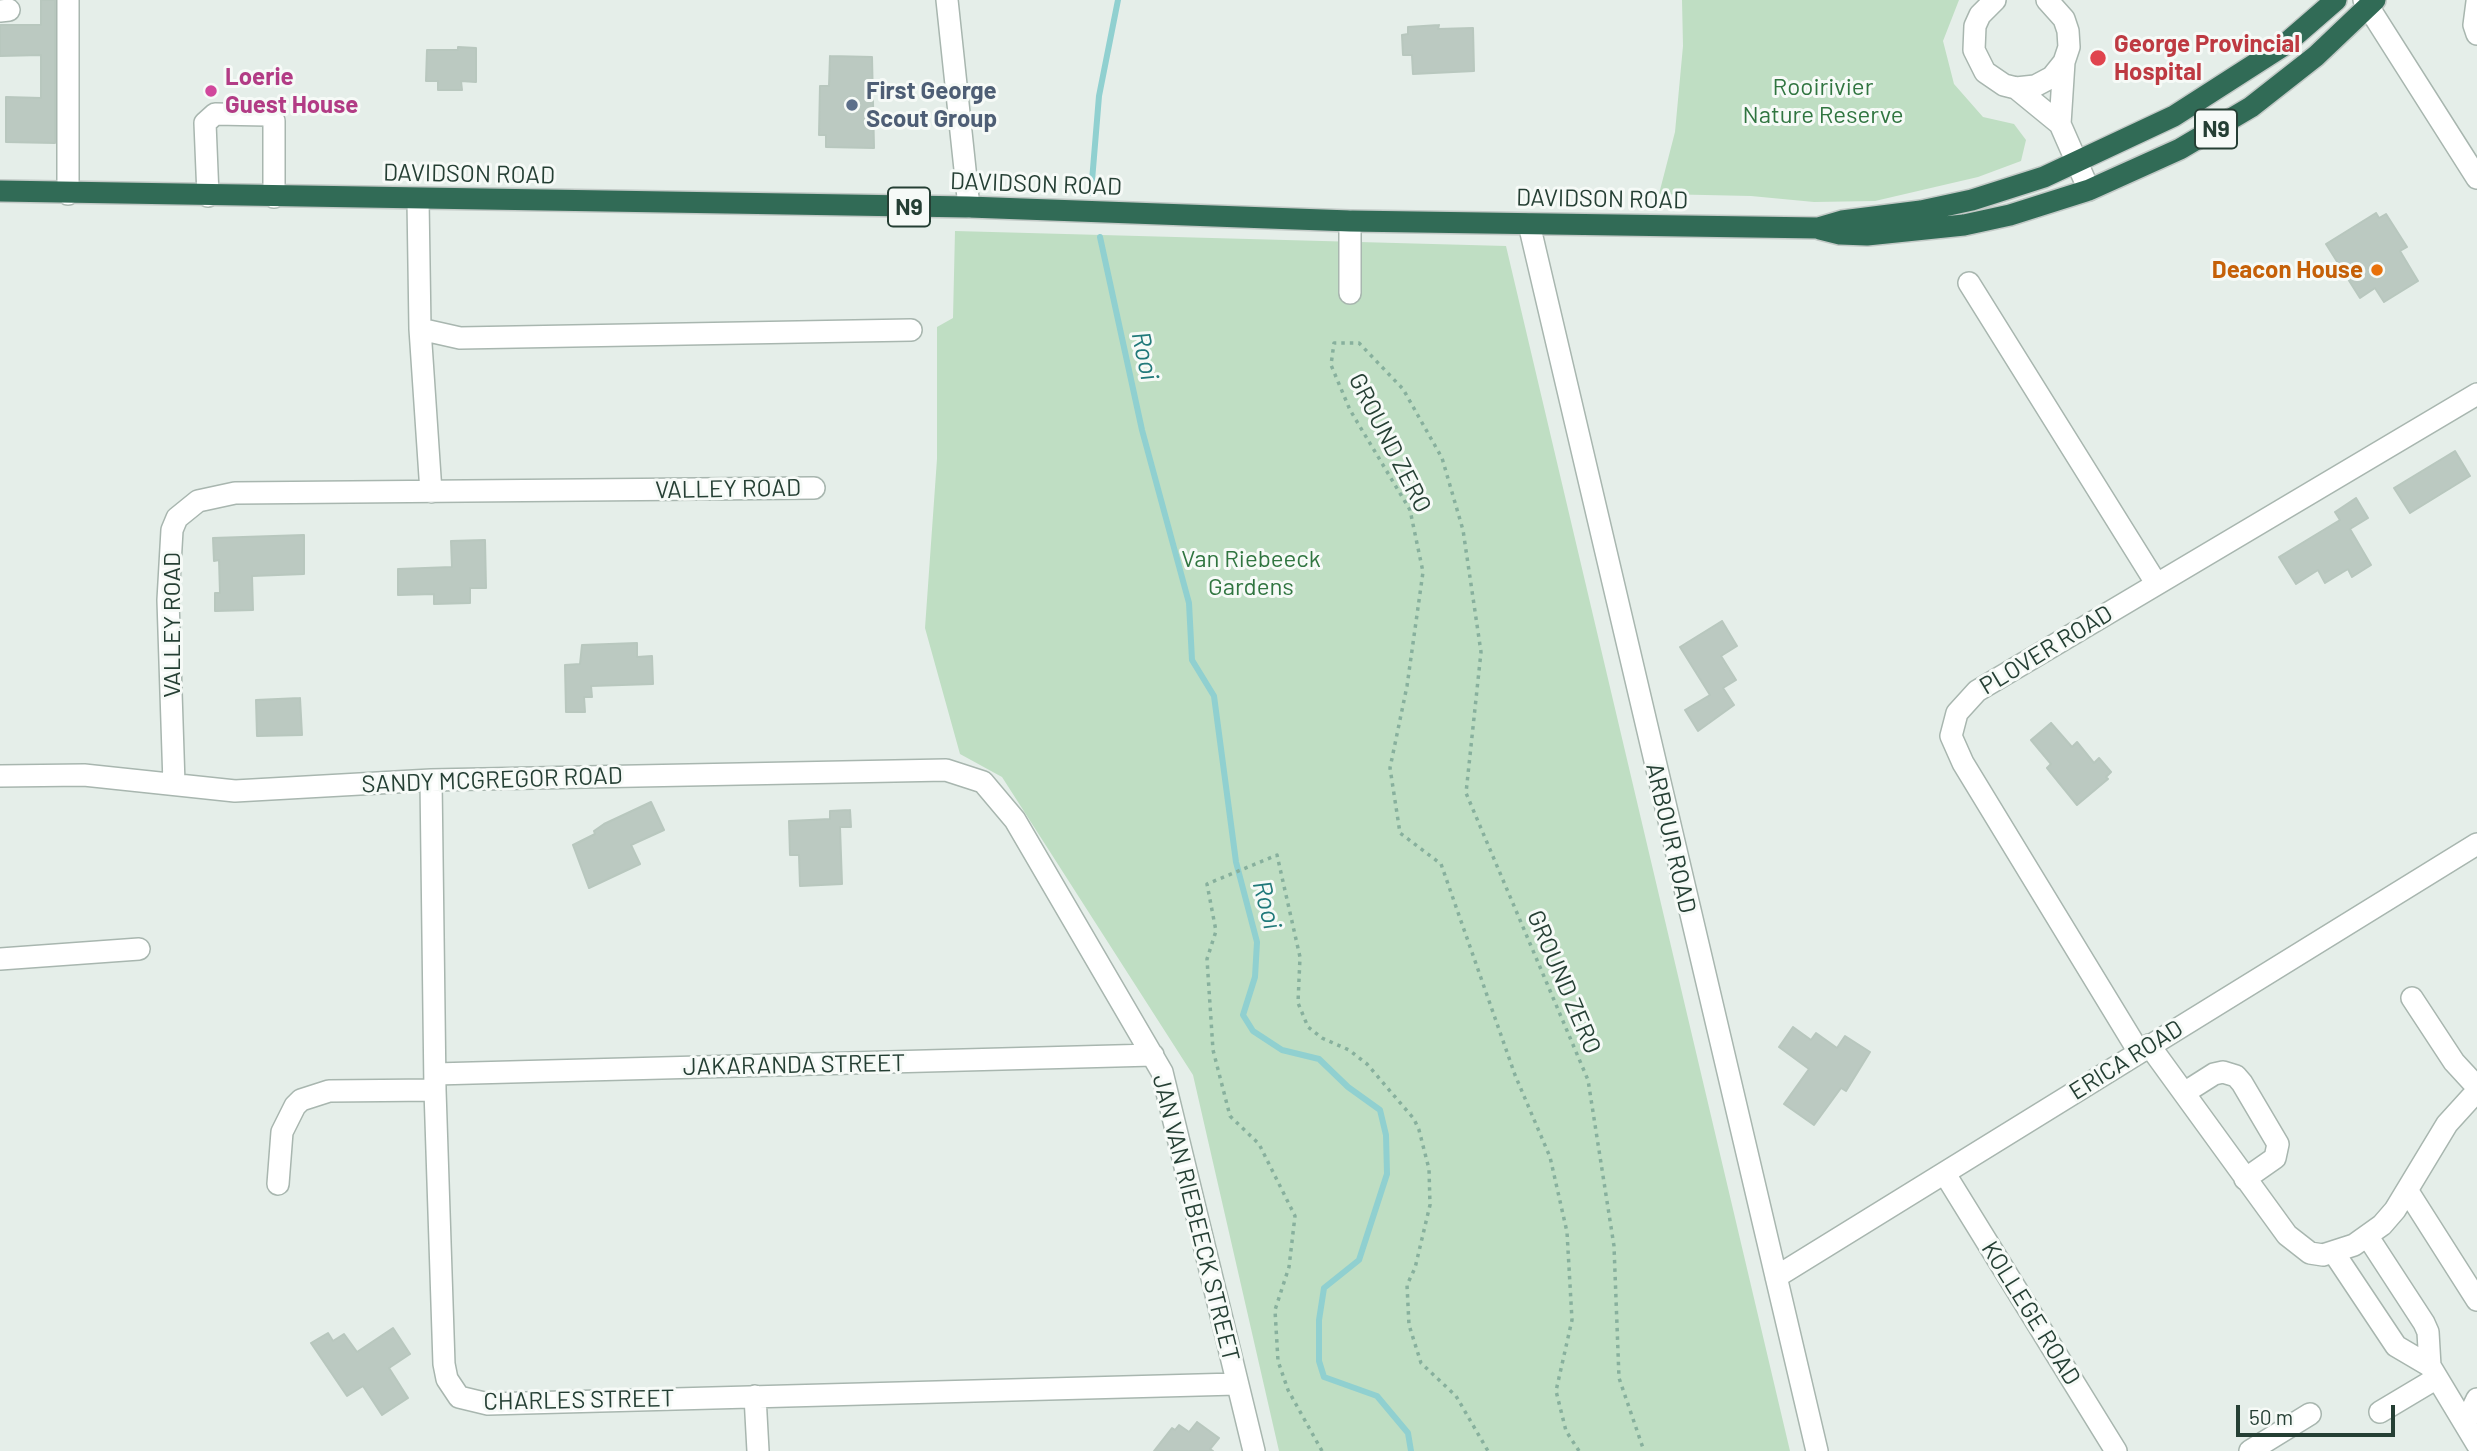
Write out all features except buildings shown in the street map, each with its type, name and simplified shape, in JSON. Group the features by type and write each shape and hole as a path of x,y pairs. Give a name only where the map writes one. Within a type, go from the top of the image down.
{"highway":[{"name":"DAVIDSON ROAD","path":"1818,228 1842,221 1921,211 1972,201 2017,187 2077,162 2152,128 2241,75 2292,38 2336,0"},
{"name":"DAVIDSON ROAD","path":"0,191 969,207 1350,221 1818,228 1853,236 1941,228 2010,215 2089,190 2180,149 2251,107 2316,56 2369,2"}],"street":[{"path":"68,0 68,194"},
{"path":"947,0 969,207"},
{"path":"1995,0 1980,16 1975,26 1974,50 1985,72 2004,85 2016,88 2035,86 2052,77 2064,62"},
{"path":"2047,0 2064,19 2068,31 2060,124"},
{"path":"2369,2 2477,178"},
{"path":"2477,2 2474,25 2477,34"},
{"path":"2016,88 2060,124 2089,190"},
{"path":"208,196 205,123 215,114 267,115 274,121 274,197"},
{"path":"418,200 420,330 431,492"},
{"path":"1350,221 1350,293"},
{"name":"ARBOUR ROAD","path":"1529,225 1817,1451"},
{"path":"1969,283 2156,583"},
{"path":"420,330 460,338 911,330"},
{"name":"PLOVER ROAD","path":"2334,1253 2310,1253 2299,1246 2245,1179 2184,1093 2144,1049 1963,763 1951,736 1956,713 1977,691 2156,583 2367,463 2477,394"},
{"name":"VALLEY ROAD","path":"174,784 169,600 172,530 177,518 198,501 235,493 814,488"},
{"name":"SANDY MCGREGOR ROAD","path":"0,776 84,775 235,791 431,780 946,770 983,782"},
{"name":"CHARLES STREET","path":"431,780 435,1082 444,1364 452,1390 473,1402 488,1404 1237,1384"},
{"name":"JAN VAN RIEBEECK STREET","path":"983,782 993,790 1015,820 1153,1055 1169,1092 1254,1451"},
{"name":"ERICA ROAD","path":"1776,1277 2477,844"},
{"path":"0,959 139,948"},
{"path":"2413,998 2448,1055 2477,1089 2447,1124 2395,1210 2368,1237 2334,1253 2396,1346 2433,1372 2477,1444"},
{"name":"JAKARANDA STREET","path":"278,1184 282,1132 295,1105 329,1091 435,1082 1153,1055"},
{"path":"2184,1093 2214,1074 2224,1072 2236,1076 2242,1083 2278,1144 2275,1158 2245,1179"},
{"name":"KOLLEGE ROAD","path":"1945,1174 2116,1451"},
{"path":"2407,1190 2477,1300"},
{"path":"2368,1237 2424,1323 2428,1332 2433,1372"},
{"path":"2380,1412 2433,1372"},
{"path":"755,1396 758,1451"},
{"path":"2465,1424 2477,1399"},
{"path":"2250,1451 2310,1414"}],"path":[{"name":"GROUND ZERO","path":"1579,1451 1566,1431 1556,1391 1572,1320 1567,1232 1550,1157 1515,1075 1441,864 1400,833 1390,768 1407,686 1423,572 1410,510 1350,410 1331,365 1334,343 1359,343 1403,389 1442,458 1463,530 1481,652 1466,793 1588,1080 1614,1246 1619,1378 1644,1451"},
{"path":"1322,1451 1288,1390 1278,1361 1275,1310 1289,1267 1294,1216 1259,1144 1230,1116 1213,1050 1207,959 1216,931 1207,884 1277,855 1300,957 1298,1003 1308,1027 1322,1038 1349,1050 1367,1064 1419,1130 1429,1169 1430,1205 1408,1285 1409,1325 1421,1363 1455,1396 1488,1451"}],"green space":[{"name":"Rooirivier Nature Reserve","path":"1682,0 1959,0 1943,41 1954,84 1983,117 2014,124 2026,140 2021,161 1978,177 1875,201 1814,202 1751,196 1659,194 1675,132 1683,46"},
{"name":"Van Riebeeck Gardens","path":"955,231 1506,246 1790,1451 1279,1451 1193,1075 1002,777 960,754 925,628 937,459 937,327 953,318"}],"waterway":[{"name":"Rooi","path":"1091,193 1099,96 1118,0"},
{"name":"Rooi","path":"1100,237 1142,430 1189,603 1192,660 1214,696 1236,862 1257,942 1255,977 1243,1015 1253,1031 1282,1050 1319,1059 1348,1087 1380,1110 1386,1135 1387,1174 1359,1260 1324,1288 1319,1320 1319,1361 1324,1377 1377,1396 1408,1433 1411,1451"}],"place":[{"name":"George Provincial Hospital","path":"2098,58"},
{"name":"Loerie Guest House","path":"211,91"},
{"name":"First George Scout Group","path":"852,105"},
{"name":"Deacon House","path":"2377,270"}]}
